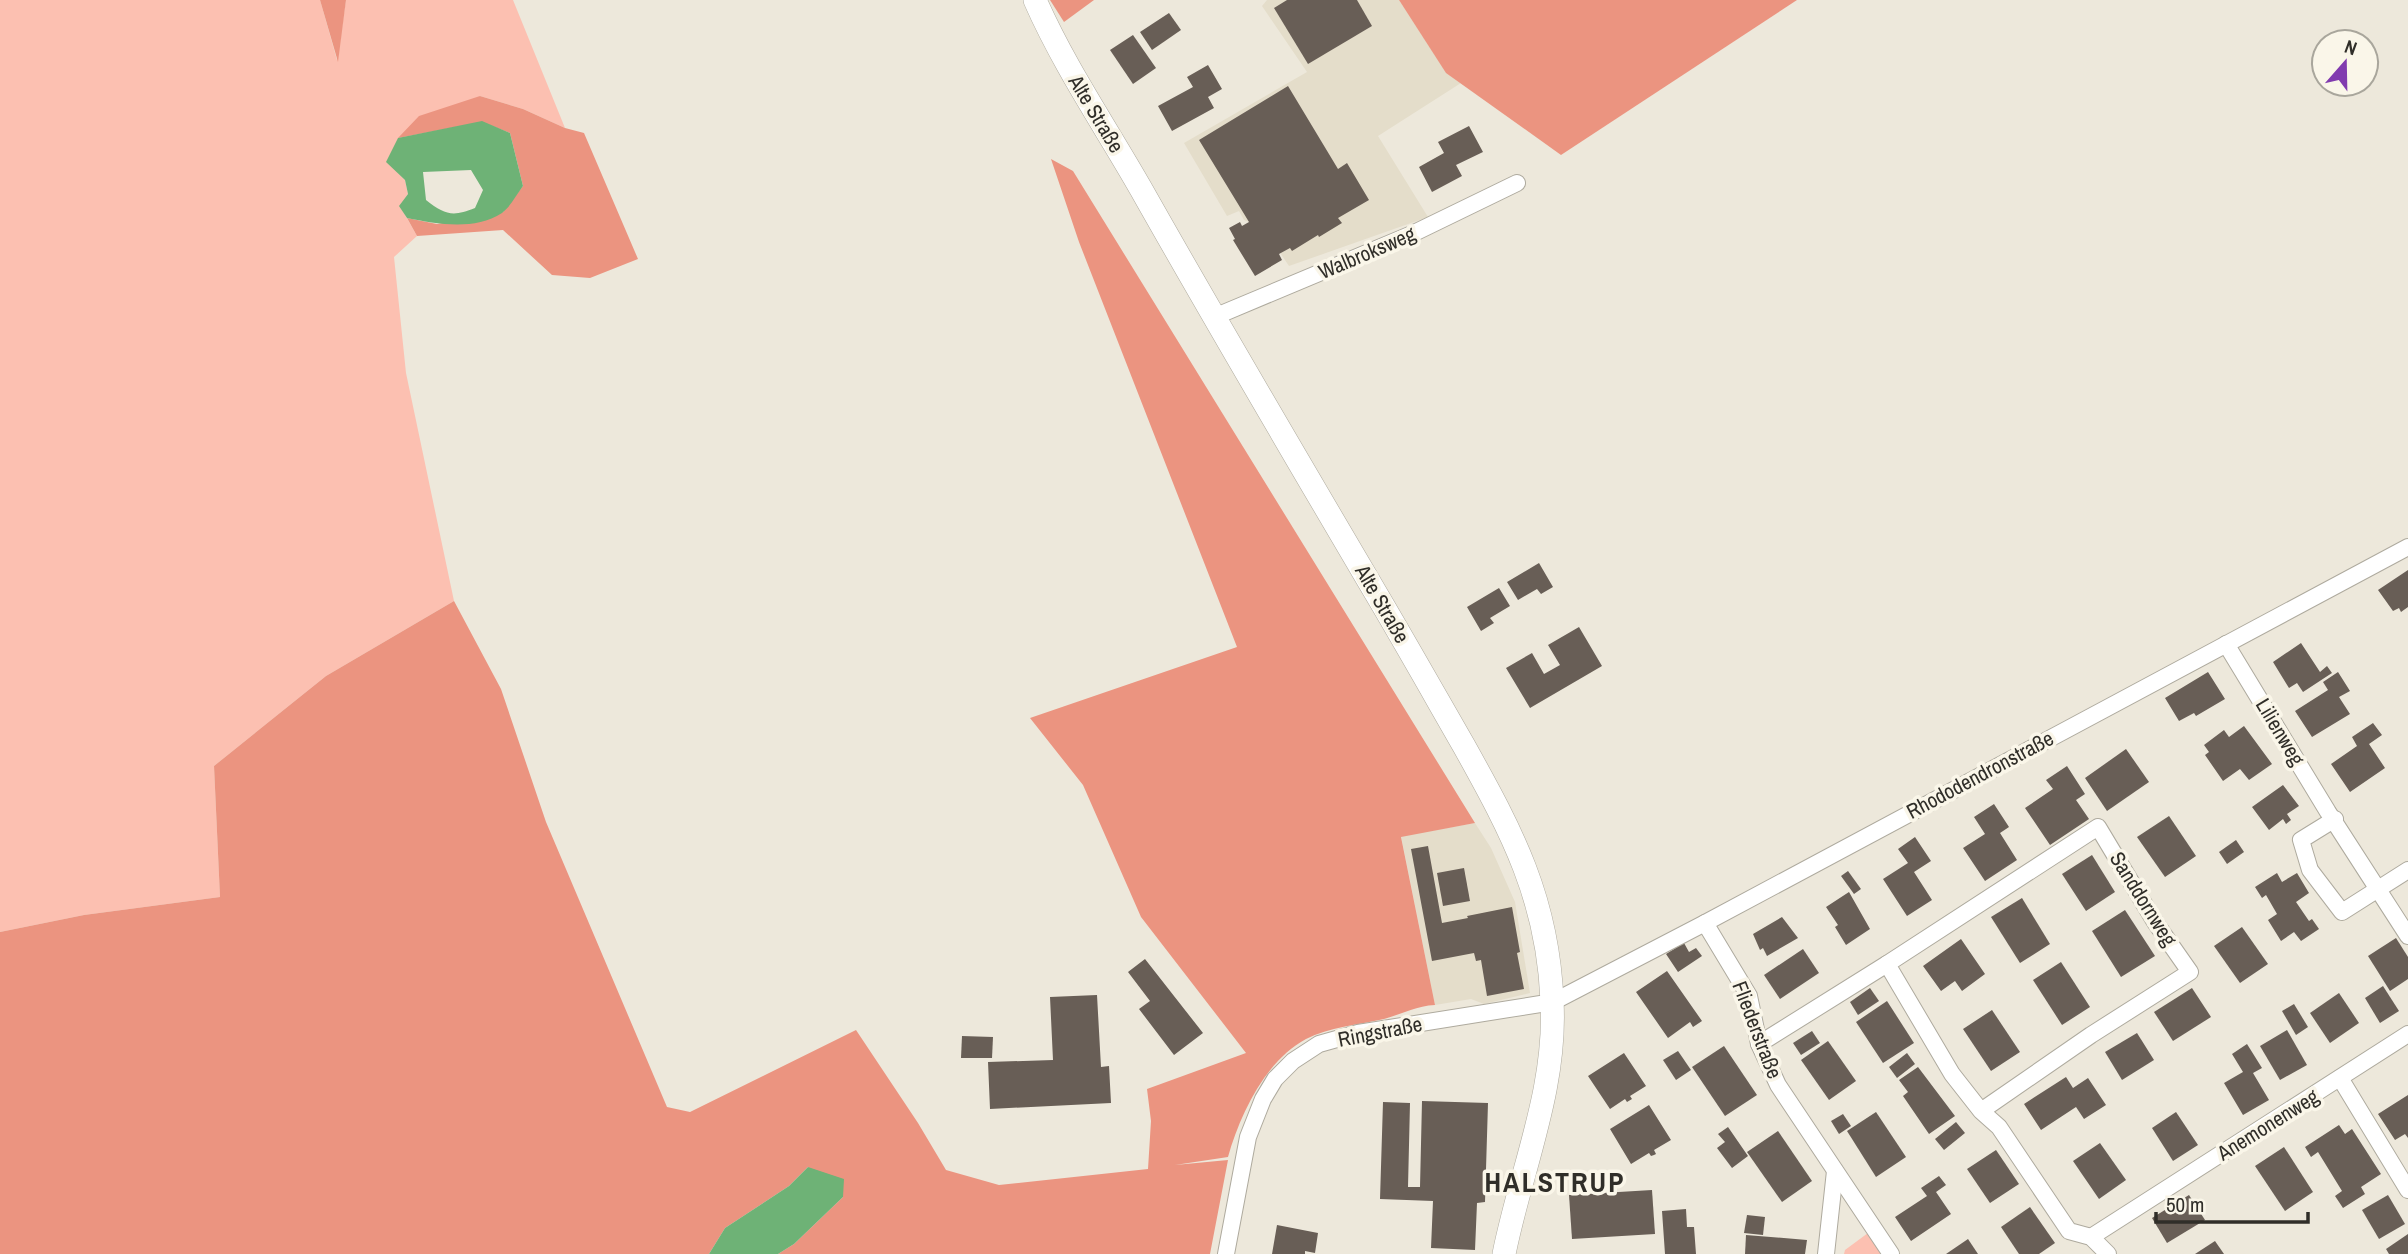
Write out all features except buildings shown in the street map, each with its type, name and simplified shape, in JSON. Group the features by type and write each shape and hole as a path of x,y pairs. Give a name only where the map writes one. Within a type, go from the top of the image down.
{"street":[{"name":"Alte Straße","path":"1035,0 1069,70 1108,131 1424,676 1509,829 1526,868 1547,948 1552,1002 1551,1056 1542,1111 1504,1254"},
{"name":"Walbroksweg","path":"1214,317 1412,234 1517,183"},
{"name":"Rhododendronstraße","path":"1552,1002 2408,547"},
{"name":"Lilienweg","path":"2227,644 2378,889"},
{"path":"2335,820 2301,840 2310,870 2342,912 2408,870"},
{"name":"Sanddornweg","path":"1759,1044 2098,827 2155,922 2190,972 2091,1035 1981,1111"},
{"path":"2378,889 2408,936"},
{"name":"Fliederstraße","path":"1705,923 1749,996 1759,1044 1778,1085 1891,1254"},
{"path":"1887,964 1952,1074 1981,1111 1999,1127 2069,1231 2091,1237 2108,1254"},
{"name":"Ringstraße","path":"1226,1254 1253,1120 1275,1079 1293,1061 1320,1044 1358,1033 1552,1002"},
{"name":"Anemonenweg","path":"2091,1237 2408,1034"},
{"path":"2340,1078 2408,1191"},
{"path":"1826,1254 1835,1171"}],"shaded area":[{"path":"0,0 320,0 337,60 346,0 513,0 565,128 523,109 480,96 397,172 405,180 408,194 400,206 417,236 394,257 406,373 454,601 326,676 214,766 220,897 84,915 0,932"},
{"path":"320,0 346,0 338,62"},
{"path":"1050,0 1094,0 1064,22"},
{"path":"1267,0 1399,0 1446,72 1461,83 1378,136 1428,217 1289,266 1260,223 1252,228 1239,211 1227,216 1184,143 1307,72 1262,6"},
{"path":"1399,0 1797,0 1561,155 1446,73"},
{"path":"480,96 523,109 565,128 584,133 638,259 590,278 552,275 503,230 417,236 407,218 437,224 503,212 523,186 510,133 482,122 398,138 419,116"},
{"path":"482,121 510,133 523,186 511,204 491,219 468,224 443,224 407,218 399,206 408,194 405,180 386,162 398,138","holes":["471,170 483,190 475,208 461,213 449,213 426,200 423,172"]},
{"path":"1051,159 1073,171 1475,823 1401,837 1435,1005 1334,1029 1306,1039 1278,1061 1256,1090 1239,1124 1228,1157 1175,1165 1228,1160 1210,1254 778,1254 794,1244 843,1197 808,1167 789,1186 725,1228 709,1254 0,1254 0,932 84,915 220,897 214,766 326,676 454,601 501,689 546,822 667,1107 690,1112 856,1030 946,1170 999,1185 1148,1169 1151,1121 1147,1089 1246,1053 1141,917 1083,785 1030,718 1237,647 1079,242"},
{"path":"1475,823 1491,848 1515,902 1530,993 1484,1004 1471,999 1435,1005 1401,836"},
{"path":"808,1167 844,1179 843,1197 794,1244 778,1254 709,1254 725,1228 789,1186"},
{"path":"1868,1233 1882,1254 1844,1254 1845,1250"}],"district":[{"name":"HALSTRUP","path":"1555,1182"}]}
